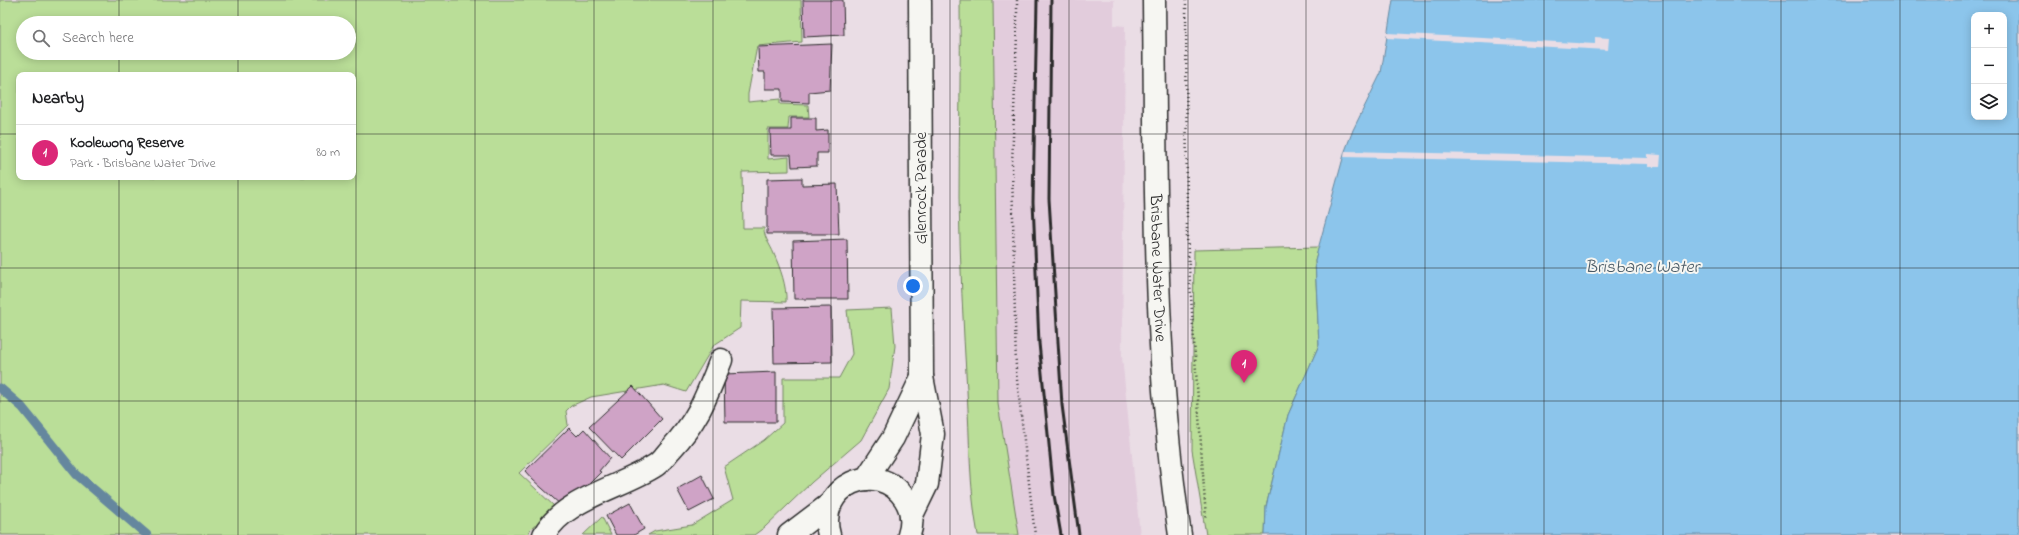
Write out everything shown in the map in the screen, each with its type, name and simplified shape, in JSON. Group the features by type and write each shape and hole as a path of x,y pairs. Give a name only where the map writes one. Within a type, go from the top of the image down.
{"street":[{"name":"Glenrock Parade","path":"910,526 927,484 932,434 922,377 920,0"},
{"name":"Brisbane Water Drive","path":"1154,0 1158,273 1169,446 1180,535"},
{"path":"544,535 549,526 579,502 657,464 687,432 701,411 721,360"},
{"name":"Glenrock Parade","path":"866,479 893,438 922,377"},
{"name":"Glenrock Parade","path":"829,535 827,516 830,504 835,495 844,486 854,481 866,479 879,480 890,485 901,493 908,504 910,526"},
{"name":"Glenrock Parade","path":"789,535 830,504"}],"path":[{"path":"1017,0 1012,164 1016,371 1035,535"},
{"path":"1186,0 1187,237 1206,524"}],"shaded area":[{"path":"960,0 1114,0 1114,25 1125,26 1122,357 1140,535 978,535 973,509 969,464 962,296 959,197 961,66"}],"green space":[{"path":"0,0 801,0 802,42 757,46 748,94 748,102 780,99 780,104 808,105 809,117 789,117 788,129 768,129 768,159 789,157 789,171 742,172 743,228 764,228 766,238 783,277 786,302 741,301 740,328 714,345 686,392 664,385 591,397 571,406 566,411 568,425 519,473 555,507 530,530 528,535 0,535"},
{"path":"960,0 993,0 998,404 1019,535 978,535 973,499 959,221"},
{"path":"1319,247 1315,260 1319,345 1288,415 1266,507 1265,535 1206,535 1192,450 1194,250"},
{"path":"892,308 895,346 889,389 861,440 812,482 765,527 754,535 648,535 655,531 692,525 733,500 724,467 764,440 783,423 783,378 839,378 852,354 847,310"},
{"path":"602,517 611,535 583,535"}],"water":[{"name":"Brisbane Water","path":"1393,0 2019,0 2019,535 1265,535 1266,507 1288,415 1319,345 1315,260 1345,151 1353,130 1381,73"}],"pier":[{"path":"1387,33 1595,44 1595,37 1609,38 1608,50 1387,38"},
{"path":"1345,151 1648,158 1648,154 1661,155 1660,167 1648,167 1648,164 1344,157"}],"building":[{"path":"803,0 843,0 844,35 804,37"},
{"path":"832,44 830,90 809,92 809,103 782,102 782,89 765,89 765,72 759,72 758,47"},
{"path":"791,118 816,118 816,131 828,130 828,153 817,153 817,166 792,167 791,155 771,155 770,130 791,130"},
{"path":"802,178 802,185 837,184 839,234 767,234 767,179"},
{"path":"847,239 848,299 794,299 793,241"},
{"path":"831,307 832,362 774,363 773,308"},
{"path":"776,372 776,422 725,422 724,374"},
{"path":"633,386 662,419 621,460 589,427"},
{"path":"569,428 577,436 584,429 610,458 599,471 601,472 577,496 562,506 525,471"},
{"path":"702,475 714,499 689,512 677,489"},
{"path":"630,503 644,529 634,535 616,535 606,516"}],"waterway":[{"path":"0,388 22,407 76,474 147,535"}],"railway":[{"path":"1037,0 1033,202 1039,343 1054,495 1061,535"},
{"path":"1051,0 1049,199 1062,405 1079,535"}],"place":[{"name":"Koolewong Reserve","path":"1244,383"}]}
